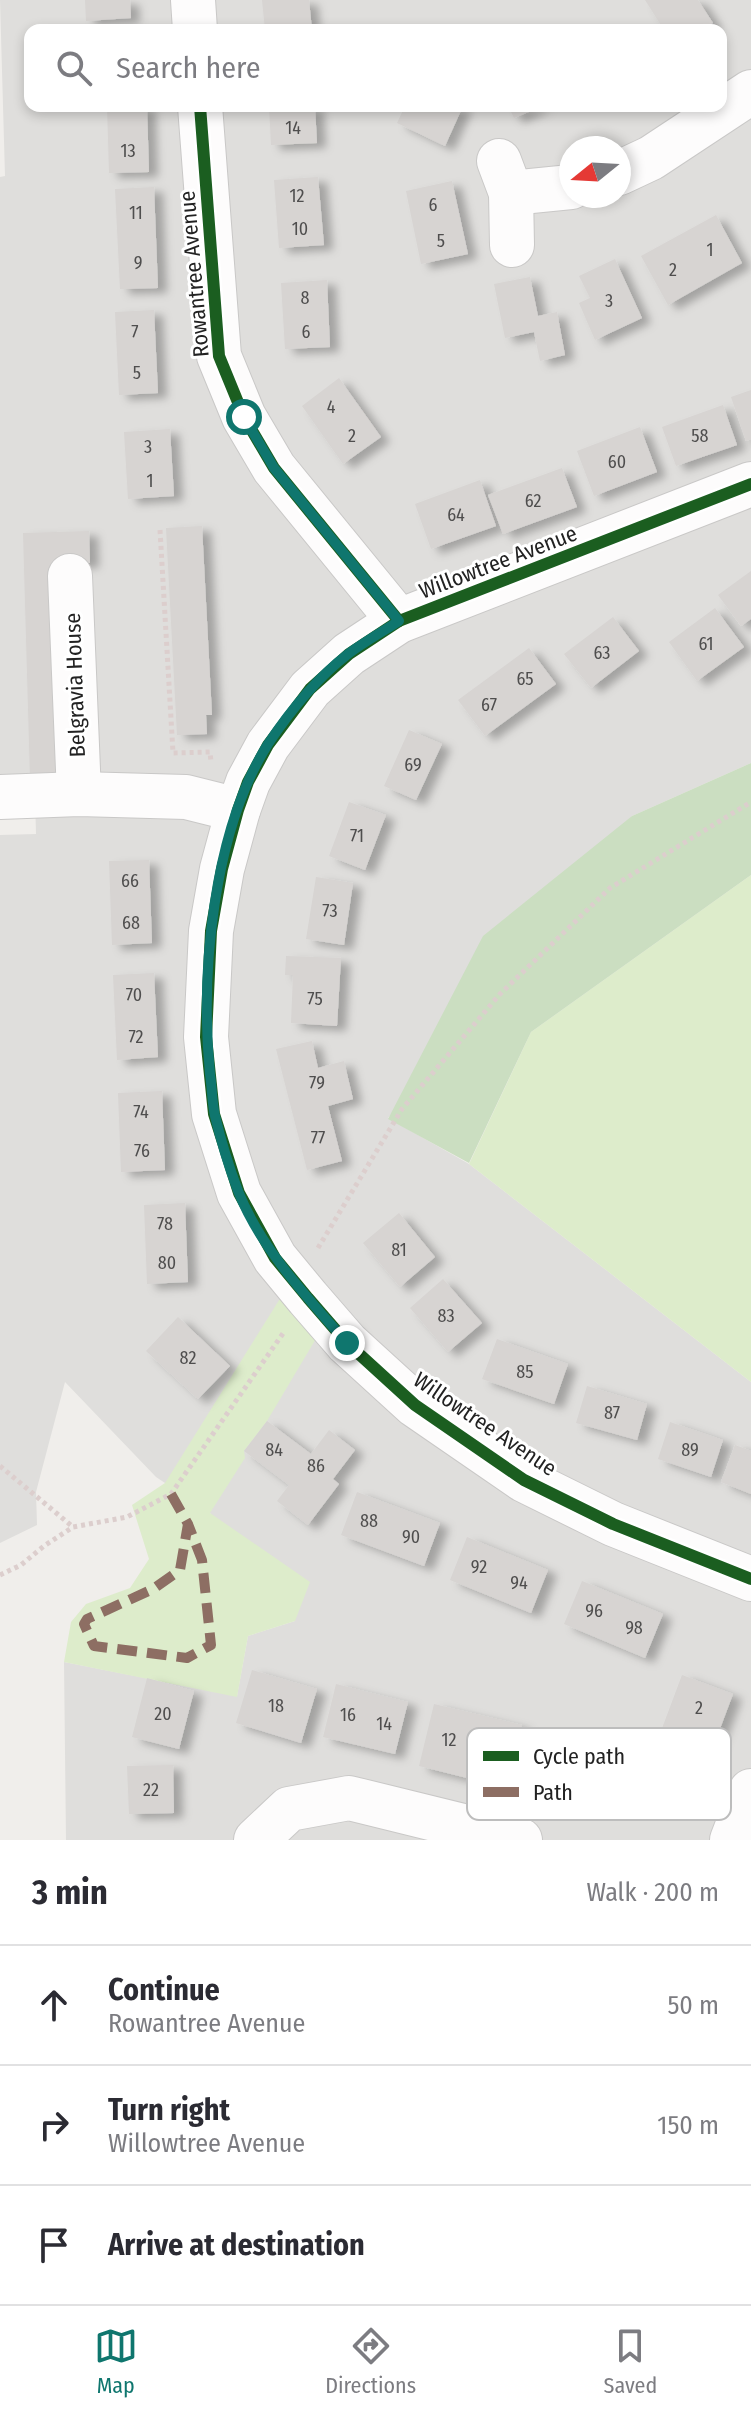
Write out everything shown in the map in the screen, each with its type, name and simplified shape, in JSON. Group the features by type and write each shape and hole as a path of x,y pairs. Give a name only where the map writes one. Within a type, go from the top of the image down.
{"street":[{"path":"193,0 195,24"},
{"path":"727,108 751,92"},
{"name":"Rowantree Avenue","path":"200,112 219,356 244,417 274,468 399,621"},
{"path":"631,167 651,158 721,112"},
{"path":"512,245 505,177 559,185"},
{"name":"Willowtree Avenue","path":"751,484 399,621 349,654 310,689 268,745 248,782 238,810 222,869 211,931 206,1037 214,1114 239,1193 275,1258 347,1343 415,1405 524,1480 613,1524 751,1579"},
{"name":"Belgravia House","path":"70,576 79,794"},
{"path":"0,797 79,794 186,797 238,810"},
{"path":"732,1840 751,1791"},
{"path":"256,1840 289,1809 349,1798 520,1840"}],"path":[{"path":"160,530 173,753 210,752"},
{"path":"0,1575 21,1565 73,1527 127,1517 171,1494 302,1291 402,1109 500,994 610,888 751,802"},
{"path":"0,1466 73,1527"}],"shaded area":[{"path":"0,0 751,0 751,763 632,816 388,1118 469,1164 751,1382 751,1840 66,1840 64,1662 237,1696 248,1636 295,1621 210,1513 156,1477 65,1382 36,1492 37,1525 0,1543 0,835 36,834 35,796 0,797 0,177 5,176"}],"green space":[{"path":"751,763 751,875 531,1032 469,1163 388,1119 483,936 632,816"},
{"path":"751,875 751,1382 469,1164 531,1032"},
{"path":"281,1297 317,1337 267,1421 244,1451 245,1458 210,1513 310,1582 295,1621 248,1636 237,1697 64,1662 71,1622 86,1604 130,1588 149,1559 132,1505 165,1483"}],"building":[{"path":"85,0 130,0 131,18 86,21"},
{"path":"262,0 309,0 311,24 264,24"},
{"path":"645,0 698,0 713,23 711,24 660,24"},
{"path":"107,112 147,112 149,172 109,173"},
{"path":"269,112 315,112 317,143 271,145"},
{"path":"402,112 460,112 445,146 397,123"},
{"path":"511,112 528,112 514,118"},
{"path":"318,177 324,245 279,248 274,180"},
{"path":"452,181 468,254 421,264 406,191"},
{"path":"154,187 158,288 120,289 115,189"},
{"path":"716,215 742,263 668,305 641,256"},
{"path":"615,259 642,318 595,340 579,303 590,298 579,276"},
{"path":"530,277 538,316 557,312 565,355 540,361 534,332 505,338 494,284"},
{"path":"327,280 330,347 285,349 281,283"},
{"path":"154,310 158,393 119,395 115,312"},
{"path":"339,378 381,437 343,464 302,406"},
{"path":"751,390 751,439 746,441 731,397"},
{"path":"723,405 737,445 676,466 662,427"},
{"path":"640,427 657,472 594,496 577,451"},
{"path":"170,429 174,496 128,499 124,432"},
{"path":"562,468 577,507 503,534 488,495"},
{"path":"480,480 496,526 431,549 415,504"},
{"path":"202,526 212,715 206,715 207,734 177,735 166,528"},
{"path":"89,531 90,563 56,564 62,779 30,779 23,533"},
{"path":"751,571 751,619 741,626 718,595"},
{"path":"715,608 744,647 697,681 669,642"},
{"path":"613,617 639,651 591,688 564,654"},
{"path":"529,648 556,684 485,736 458,700"},
{"path":"409,730 442,744 416,800 384,786"},
{"path":"349,802 386,815 365,870 329,856"},
{"path":"149,860 152,943 112,945 109,861"},
{"path":"316,877 353,883 344,945 306,939"},
{"path":"286,956 341,958 337,1026 291,1023 293,975 285,975"},
{"path":"154,973 158,1057 117,1060 113,975"},
{"path":"312,1041 318,1068 344,1061 353,1099 328,1106 342,1161 307,1170 276,1049"},
{"path":"162,1091 165,1170 121,1172 118,1093"},
{"path":"185,1203 188,1282 147,1284 144,1205"},
{"path":"399,1213 435,1257 400,1287 363,1243"},
{"path":"443,1279 482,1323 448,1352 410,1308"},
{"path":"178,1317 230,1366 198,1399 146,1351"},
{"path":"497,1339 568,1364 554,1404 482,1379"},
{"path":"587,1386 647,1404 637,1440 576,1423"},
{"path":"267,1421 311,1454 329,1430 355,1450 333,1479 339,1484 308,1525 277,1501 289,1485 244,1451"},
{"path":"670,1422 723,1440 711,1477 658,1459"},
{"path":"735,1445 751,1451 751,1494 721,1482"},
{"path":"357,1492 440,1523 424,1566 341,1535"},
{"path":"467,1537 548,1570 531,1613 450,1580"},
{"path":"582,1581 663,1614 645,1658 564,1624"},
{"path":"252,1670 317,1689 301,1743 236,1723"},
{"path":"682,1675 733,1694 720,1728 662,1728"},
{"path":"147,1678 194,1691 179,1749 132,1737"},
{"path":"336,1684 408,1702 395,1754 323,1737"},
{"path":"434,1704 522,1725 521,1728 467,1728 467,1778 419,1766"},
{"path":"173,1765 174,1813 129,1814 127,1766"}],"marked path":[{"path":"171,1494 188,1524 180,1570 153,1589 87,1619 84,1624 94,1646 187,1658 211,1645 202,1560 188,1524"}],"cycle path":[{"path":"200,112 219,356 244,417 274,468 399,621"},
{"path":"751,484 399,621 349,654 310,689 268,745 248,782 238,810 222,869 211,931 206,1037 214,1114 239,1193 275,1258 347,1343 415,1405 524,1480 613,1524 751,1579"}],"route":[{"path":"244,417 274,468 399,621 349,654 310,689 268,745 248,782 238,810 222,869 211,931 206,1037 214,1114 239,1193 275,1258 347,1343"}]}
